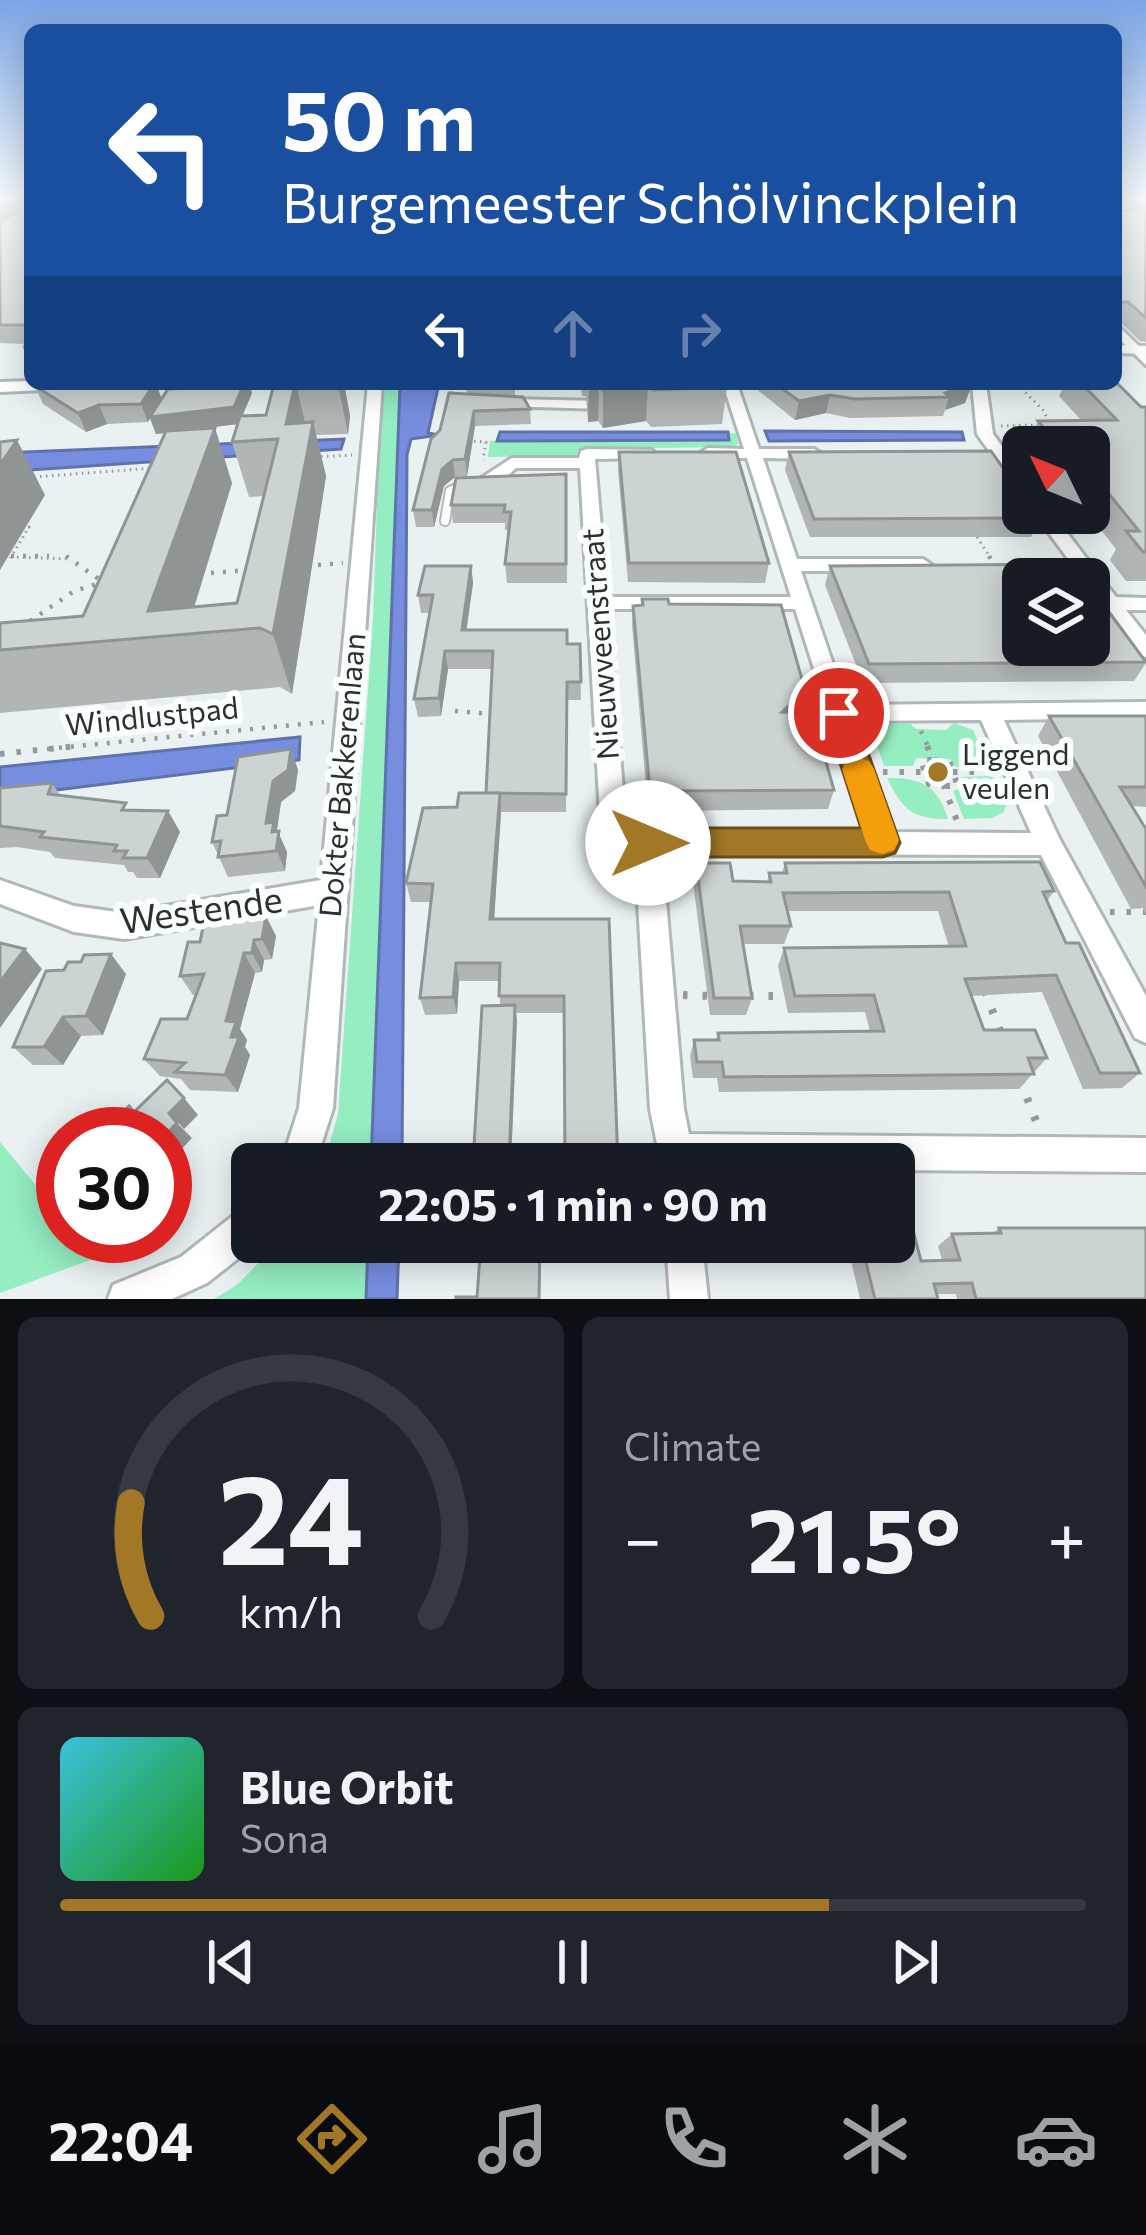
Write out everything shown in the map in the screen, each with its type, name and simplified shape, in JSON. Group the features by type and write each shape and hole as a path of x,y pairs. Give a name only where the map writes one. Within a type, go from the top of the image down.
{"street":[{"name":"Dokter Bakkerenlaan","path":"305,1143 316,1108 375,390"},
{"path":"538,402 539,390"},
{"path":"732,390 883,843"},
{"path":"980,390 985,434 1001,455"},
{"path":"493,404 604,405"},
{"path":"480,484 489,483 512,463 662,453"},
{"path":"685,453 826,455"},
{"path":"979,455 1001,455"},
{"name":"Nieuwveenstraat","path":"587,459 614,834 648,843"},
{"path":"789,565 948,565"},
{"path":"598,603 801,603"},
{"path":"1110,603 1146,604"},
{"path":"1110,604 1146,650"},
{"path":"839,713 1146,710"},
{"path":"990,715 1049,844 1146,1027"},
{"path":"674,1143 648,843 1049,844"},
{"name":"Westende","path":"0,892 74,920 124,926 334,890"},
{"path":"915,1155 1146,1155"},
{"path":"127,1299 194,1270 231,1241"},
{"path":"686,1263 689,1299"}],"lane":[{"path":"445,521 450,490 459,484 480,484"}],"path":[{"path":"450,403 453,390"},
{"path":"1022,390 1048,423 1030,426"},
{"path":"463,441 486,442 480,484"},
{"path":"294,459 340,456"},
{"path":"22,477 158,468"},
{"path":"14,528 28,527 11,557 66,556 105,582 74,591 22,628"},
{"path":"971,527 994,565"},
{"path":"291,567 361,561"},
{"path":"198,574 268,569"},
{"path":"455,711 499,714"},
{"name":"Windlustpad","path":"0,754 309,723"},
{"path":"932,724 918,724 933,760"},
{"path":"921,760 949,761 953,772 958,786 929,784 921,760"},
{"path":"859,772 925,772"},
{"path":"953,772 1015,772"},
{"path":"944,786 958,823"},
{"path":"979,978 1006,1044"},
{"path":"746,996 789,996 787,982"},
{"path":"659,995 724,995"},
{"path":"1014,1066 1049,1154"}],"green space":[{"path":"381,390 402,390 372,1143 330,1143 338,1114 373,619"},
{"path":"728,432 736,434 738,444 488,457 490,441 728,440"},
{"path":"954,723 973,730 990,767 956,767 949,759 916,758 913,766 884,766 871,728 911,724 916,729 946,730"},
{"path":"994,776 1004,812 992,818 964,819 953,791 961,788 962,777"},
{"path":"887,778 927,786 939,798 948,819 910,810"},
{"path":"0,1142 36,1185 36,1263 82,1263 0,1293"},
{"path":"258,1263 367,1263 366,1299 214,1299"}],"water":[{"path":"400,390 438,390 428,433 439,435 411,439 407,455 402,1143 372,1143"},
{"path":"765,431 962,432 964,440 769,441"},
{"path":"500,432 728,432 729,440 497,441"},
{"path":"344,439 341,449 0,472 0,453"},
{"path":"300,737 299,760 0,797 0,767"},
{"path":"367,1263 398,1263 397,1299 366,1299"}],"building":[{"path":"0,261 24,261 24,325 0,325"},
{"path":"1122,261 1146,261 1146,318 1122,302"},
{"path":"1122,388 1146,407 1146,552 1126,531 1139,531 1110,495 1110,426 1042,426 1038,421 1117,420 1088,390"},
{"path":"41,390 150,390 141,404 99,405 78,413"},
{"path":"167,390 241,390 234,407 150,417"},
{"path":"272,390 294,390 286,424 313,422 273,634 260,628 0,650 0,623 83,616 166,431 215,428 148,611 237,603 278,439 232,442 240,416 266,415"},
{"path":"784,390 955,390 945,393 949,397 830,395 799,401"},
{"path":"449,393 523,397 530,409 474,411 465,459 453,460 442,469 432,510 413,510 431,439 440,430"},
{"path":"17,440 0,465 0,442"},
{"path":"991,451 1002,466 1002,518 814,519 789,452"},
{"path":"619,452 736,452 769,563 629,563"},
{"path":"566,474 566,564 505,564 511,512 504,512 505,505 451,505 456,478"},
{"path":"1002,565 1002,663 869,664 830,566"},
{"path":"425,566 471,566 462,630 567,630 567,644 580,644 581,682 567,682 566,794 486,793 493,651 445,651 439,698 414,699 433,595 418,595"},
{"path":"642,599 668,599 669,604 781,605 805,690 782,712 812,713 834,790 650,791 633,606 643,605"},
{"path":"1110,613 1146,662 1110,662"},
{"path":"1049,716 1146,716 1146,787 1120,787 1146,829 1146,887"},
{"path":"291,749 288,770 273,781 266,823 274,822 272,832 279,831 276,851 218,857 221,841 212,842 217,816 227,815 238,757"},
{"path":"52,783 48,794 126,803 122,810 168,811 147,858 123,858 127,851 114,851 117,845 40,837 44,832 0,826 0,788"},
{"path":"459,793 500,793 490,919 609,919 617,1143 565,1143 564,996 499,996 500,963 456,963 453,997 420,998 433,884 406,883 423,808 457,807"},
{"path":"1040,862 1054,891 1043,892 1066,943 1079,943 1140,1073 1100,1073 1056,975 965,979 984,1030 1035,1030 1047,1058 1028,1058 1034,1074 724,1077 722,1062 697,1062 694,1040 719,1040 718,1033 884,1031 874,995 795,996 784,948 966,946 949,892 783,893 791,926 740,926 752,998 714,998 696,863 730,863 733,881 771,882 769,873 787,873 785,863"},
{"path":"266,916 262,939 254,940 252,953 244,953 226,1021 236,1022 231,1037 239,1037 225,1075 175,1072 185,1063 144,1059 161,1019 187,1019 204,974 180,976 188,942 200,942 204,922"},
{"path":"0,943 25,949 0,982"},
{"path":"111,954 86,1016 63,1017 44,1047 13,1047 46,971 64,970 68,962 81,962 84,955"},
{"path":"515,1005 510,1143 474,1143 482,1006"},
{"path":"167,1080 184,1098 175,1107 139,1107"},
{"path":"999,1228 1146,1228 1146,1299 976,1299 972,1283 934,1284 938,1299 875,1299 866,1263 915,1263 915,1238 921,1261 960,1260 952,1234 1001,1233"},
{"path":"479,1263 540,1263 539,1299 456,1299 477,1297"}],"slow traffic":[{"path":"858,769 882,840"}],"place":[{"name":"Liggend veulen","path":"938,772"}],"route":[{"path":"648,843 883,843 839,713"}]}
